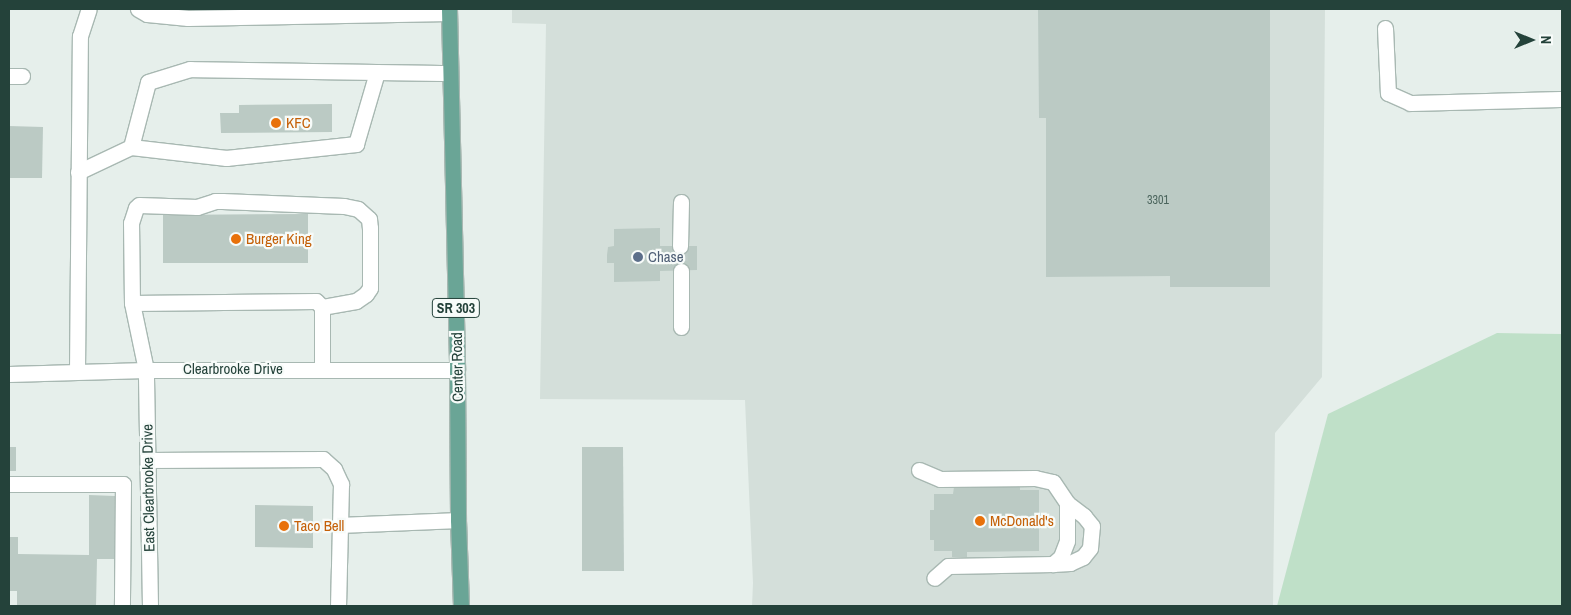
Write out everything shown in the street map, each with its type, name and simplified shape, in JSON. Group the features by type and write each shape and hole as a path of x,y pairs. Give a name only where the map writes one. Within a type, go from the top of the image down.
{"main road":[{"name":"Center Road","path":"449,11 461,606"}],"street":[{"path":"76,371 80,36 88,9"},
{"path":"138,9 147,14 188,18 449,11"},
{"path":"1385,28 1388,93 1410,103 1562,99"},
{"path":"131,147 148,82 190,69 450,73"},
{"path":"78,172 131,147 226,158 356,144 377,72"},
{"name":"East Clearbrooke Drive","path":"150,606 146,370 132,303 131,223 136,208 139,205 197,207 215,201 222,201 358,208 369,219 370,288 366,294 356,301 322,307"},
{"path":"680,246 681,202"},
{"path":"681,271 681,327"},
{"path":"132,303 316,301 322,307 322,369"},
{"name":"Clearbrooke Drive","path":"9,374 146,370 457,370"},
{"path":"149,460 323,459 334,469 340,484 338,606"},
{"path":"919,470 940,479 1035,478 1053,482 1067,504 1084,516 1092,526 1090,548 1083,557 1070,563 948,566 934,578"},
{"path":"9,484 123,484 122,606"},
{"path":"1053,564 1061,557 1067,541 1067,504"},
{"path":"340,525 458,520"}],"shaded area":[{"path":"512,9 1325,9 1322,377 1275,433 1273,606 752,606 753,583 745,400 540,399 546,24 512,23"}],"green space":[{"path":"1497,333 1562,334 1562,606 1277,606 1328,414"}],"building":[{"path":"1038,9 1270,9 1270,287 1170,287 1170,276 1046,277 1046,118 1039,118"},
{"name":"KFC","path":"332,104 332,132 221,133 220,113 239,113 239,105"},
{"path":"9,126 43,127 42,178 9,178"},
{"name":"Burger King","path":"308,214 308,263 163,263 163,215"},
{"path":"660,228 660,246 697,246 697,270 660,271 660,281 614,282 614,263 607,263 607,255 608,247 614,246 614,229"},
{"path":"9,447 16,447 16,471 9,471"},
{"path":"582,447 623,447 624,571 582,571"},
{"path":"967,483 1020,483 1020,490 1039,490 1039,551 967,552 967,557 952,557 952,551 934,551 934,540 930,540 930,510 934,510 934,494 953,494 954,487 967,487"},
{"path":"89,495 115,496 114,559 97,559 96,606 17,606 17,591 9,591 9,537 18,537 18,554 89,555"},
{"name":"Taco Bell","path":"255,505 313,506 313,548 255,547"}],"tunnel":[{"path":"680,246 681,271"}],"place":[{"name":"KFC","path":"276,123"},
{"name":"Burger King","path":"236,239"},
{"name":"Chase","path":"638,257"},
{"name":"McDonald's","path":"980,521"},
{"name":"Taco Bell","path":"284,526"}]}
